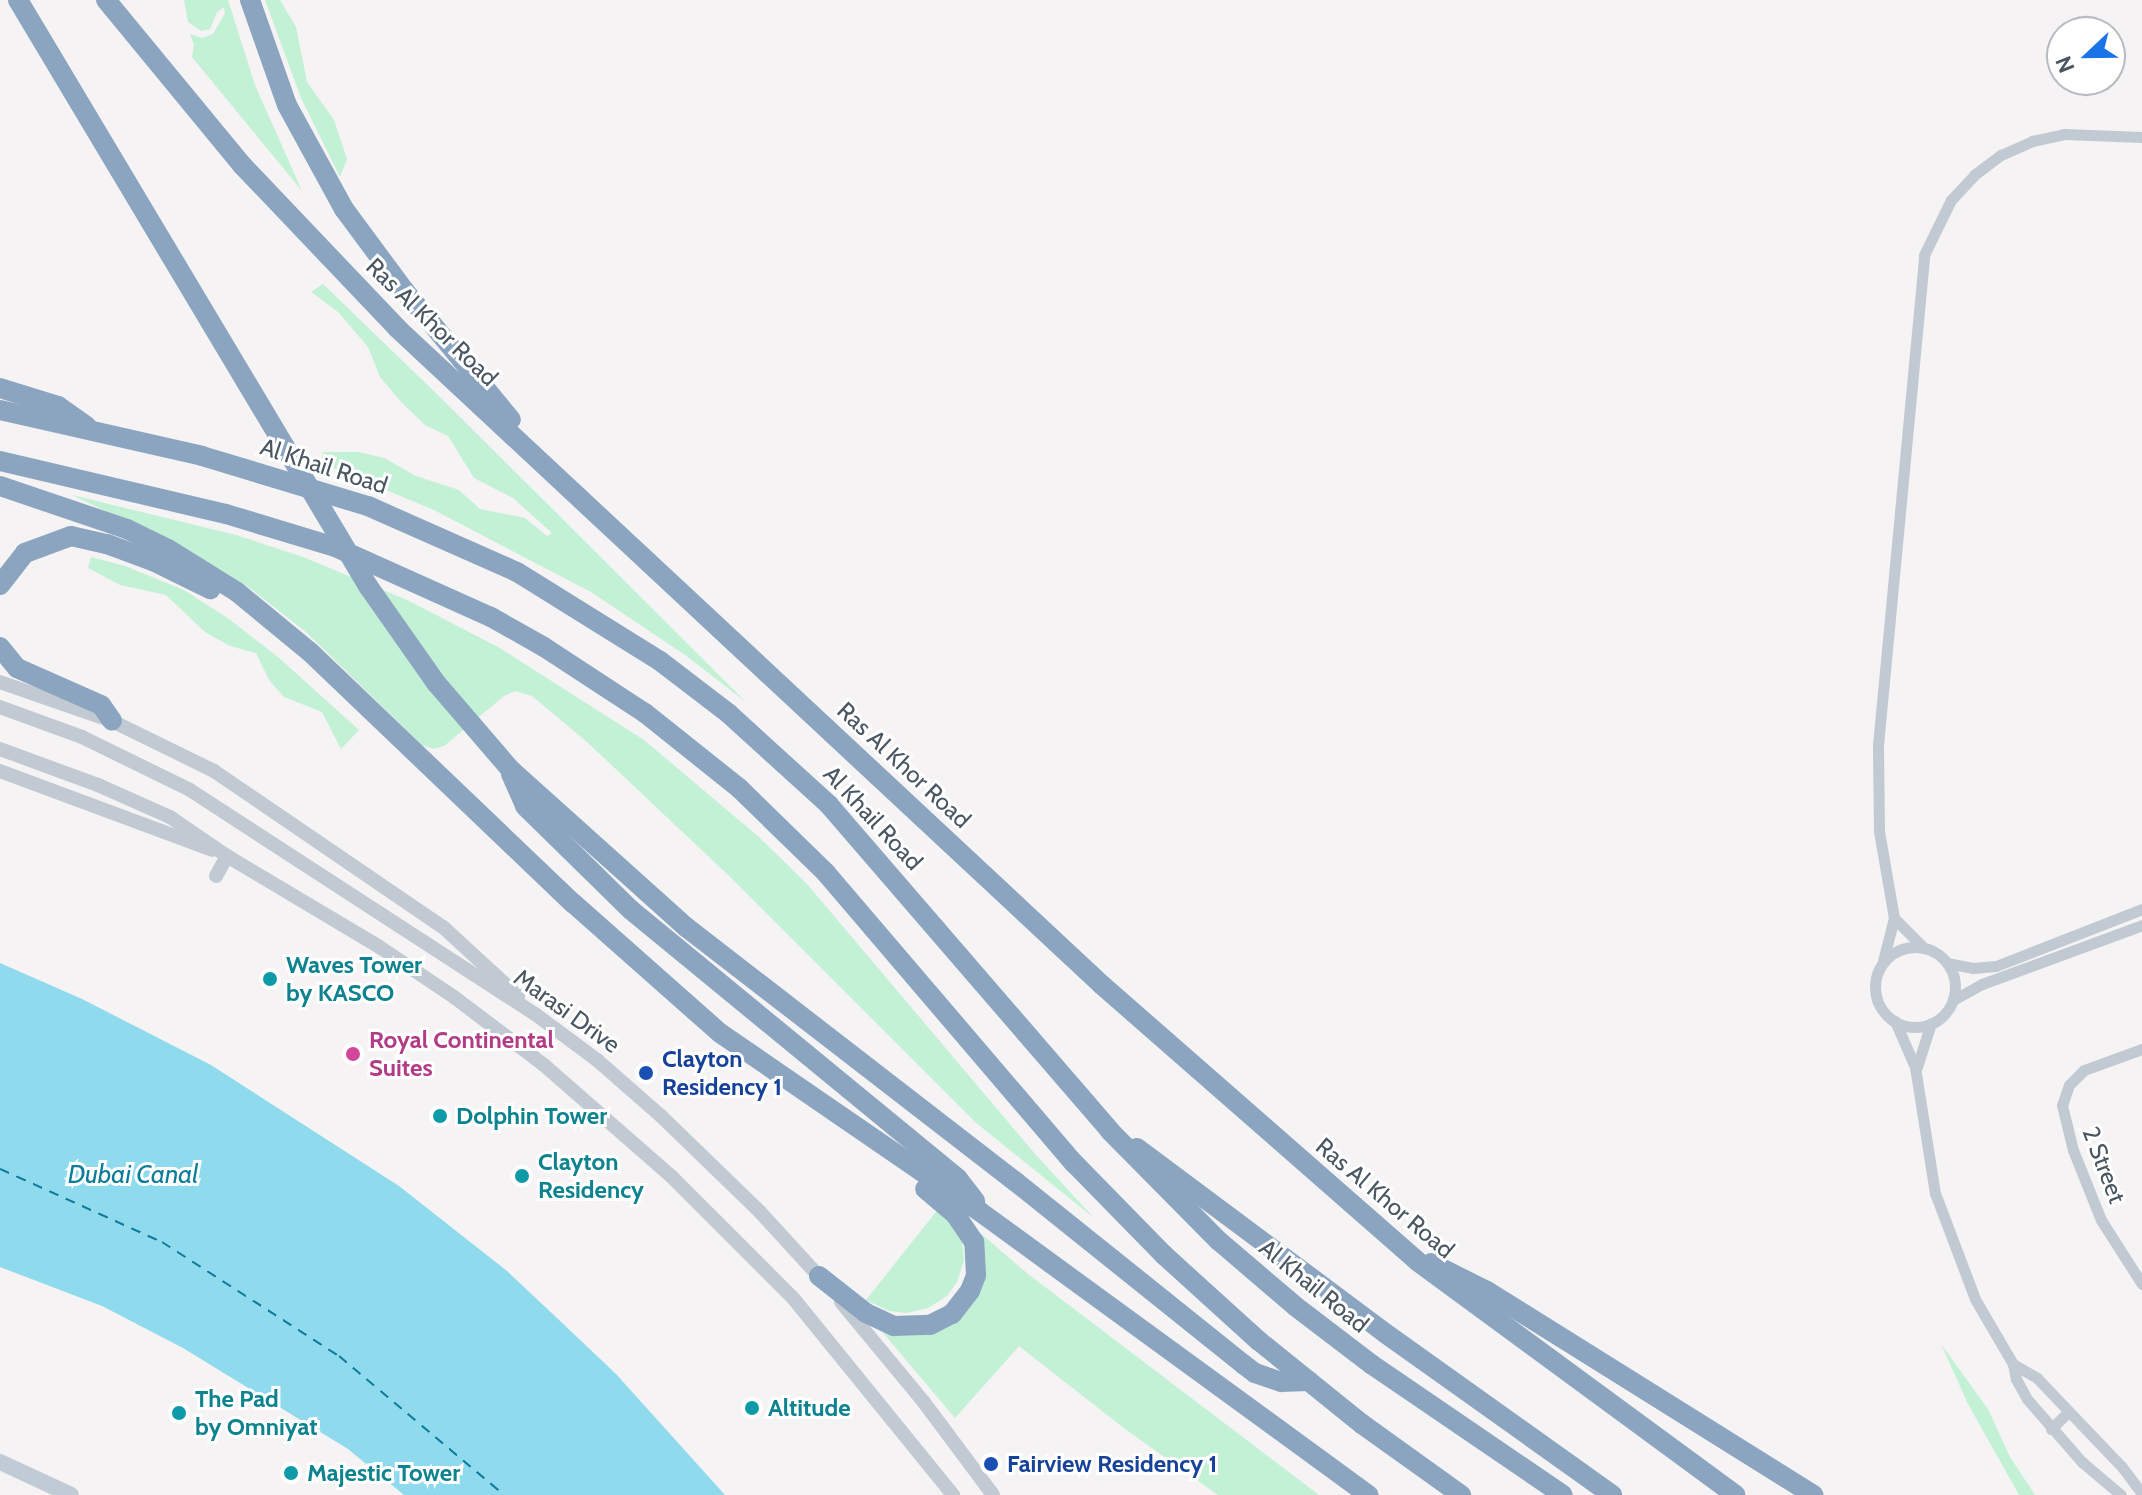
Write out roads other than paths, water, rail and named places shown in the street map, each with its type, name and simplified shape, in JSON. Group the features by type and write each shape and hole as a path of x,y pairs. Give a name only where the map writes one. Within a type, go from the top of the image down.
{"highway":[{"path":"2,0 75,100"},
{"path":"18,0 368,586 437,684 511,770 651,898 1255,1373 1281,1382 1309,1381"},
{"name":"Ras Al Khor Road","path":"106,0 187,103 296,224 420,350 535,453 1102,985 1417,1261 1735,1495"},
{"path":"250,0 287,105 344,209 385,266 470,367 535,453"},
{"path":"0,388 58,406 93,431"},
{"name":"Al Khail Road","path":"0,410 202,456 325,491 422,527 540,585 625,637 728,713 796,773 891,873 1110,1131 1182,1206 1295,1306 1384,1373 1563,1495"},
{"path":"0,461 226,514 348,553 491,617 544,647 645,713 693,749 784,830 867,918 1032,1115 1118,1210 1211,1299 1309,1381 1461,1495"},
{"path":"0,486 107,521 198,566 286,630 683,1002 720,1033 979,1211 1368,1495"},
{"path":"0,585 13,564 41,544 71,536 107,544 175,570 216,592 255,619 346,698 375,714"},
{"path":"0,647 17,668 101,705 112,721"},
{"path":"511,770 525,806 577,859 661,936 958,1179 973,1196 979,1211"},
{"path":"819,1276 882,1321 918,1327 942,1320 961,1305 976,1275 977,1258 966,1226 955,1214 844,1130 827,1109"},
{"path":"1110,1131 1160,1164 1385,1333 1612,1495"},
{"path":"1417,1261 1434,1264 1468,1279 1814,1495"}],"main road":[{"path":"0,1462 71,1495"}],"street":[{"path":"1947,963 1955,985 1953,1000 1944,1014 1931,1023 1909,1027 1882,1010 1875,994 1876,977 1894,918 1879,831 1878,745 1924,255 1951,200 1974,175 2009,151 2064,134 2142,137"},
{"path":"0,682 112,721 214,771 327,846 466,945 535,1014"},
{"name":"Marasi Drive","path":"0,707 82,737 190,790 535,1014 597,1060 661,1116 760,1212 819,1276 923,1401 993,1495"},
{"path":"0,749 151,808 189,828 227,856 327,914 441,988 569,1085 678,1183 793,1298 953,1495"},
{"path":"0,771 33,790 227,856"},
{"path":"216,876 227,856"},
{"path":"1894,918 1924,947 1947,963 1973,968 1996,966 2142,909"},
{"path":"1953,1000 1982,984 2142,925"},
{"path":"1883,961 1906,947 1924,947"},
{"path":"1895,1021 1912,1055 1926,1156 1945,1229 1975,1299 2013,1364 2022,1393 2082,1462 2121,1495"},
{"path":"1917,1079 1922,1045 1931,1023"},
{"name":"2 Street","path":"2142,1049 2084,1070 2069,1085 2062,1105 2069,1139 2096,1209 2115,1246 2142,1284"},
{"path":"2013,1364 2037,1378 2122,1467 2142,1494"},
{"path":"2051,1429 2068,1412"}],"water":[{"name":"Dubai Canal","path":"0,963 82,999 211,1065 399,1186 507,1271 558,1319 616,1374 725,1495 404,1495 348,1449 183,1348 102,1306 0,1267"}],"place":[{"name":"Waves Tower by KASCO","path":"270,979"},
{"name":"Royal Continental Suites","path":"353,1054"},
{"name":"Clayton Residency 1","path":"646,1073"},
{"name":"Dolphin Tower","path":"440,1116"},
{"name":"Clayton Residency","path":"522,1176"},
{"name":"Altitude","path":"752,1408"},
{"name":"The Pad by Omniyat","path":"179,1413"},
{"name":"Fairview Residency 1","path":"991,1464"},
{"name":"Majestic Tower","path":"291,1473"}]}
